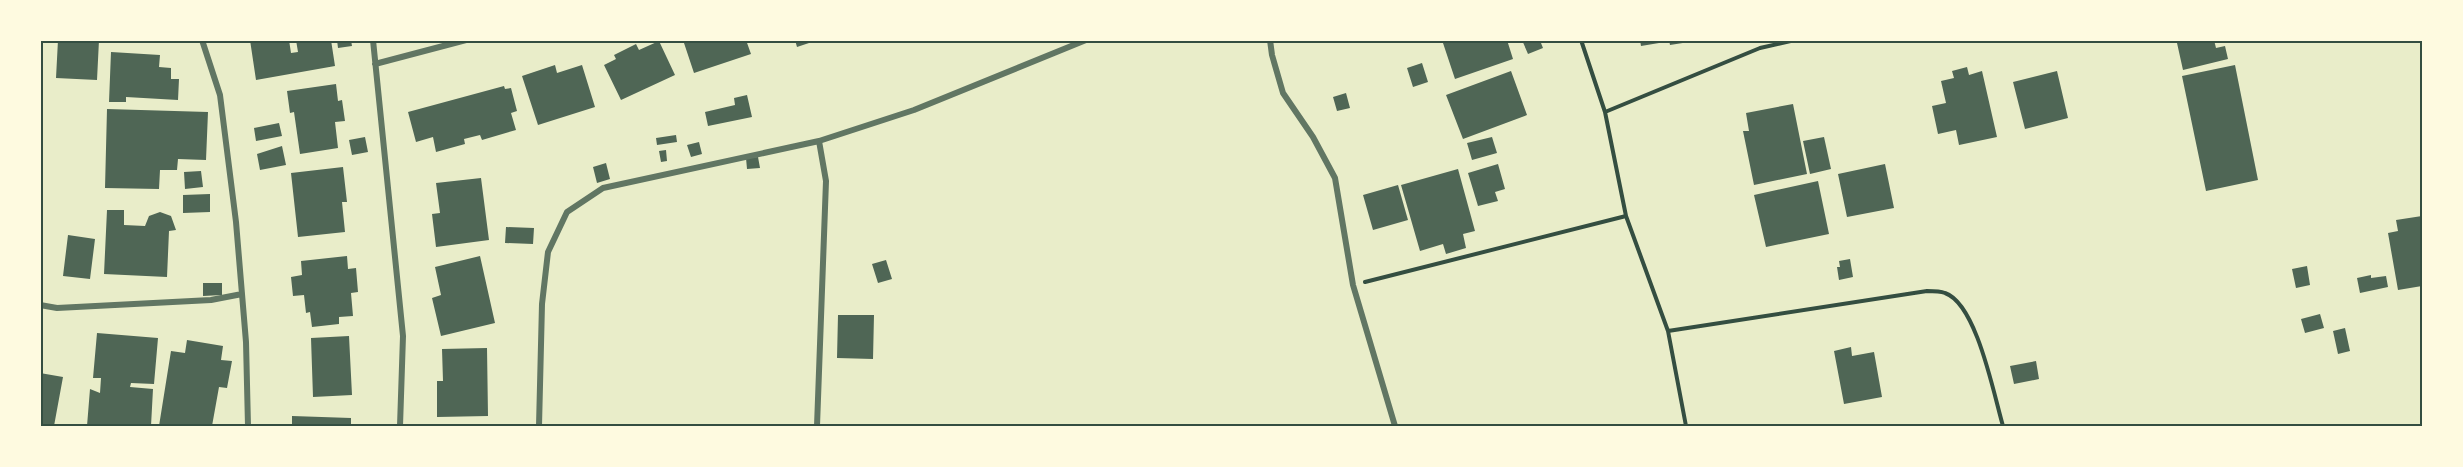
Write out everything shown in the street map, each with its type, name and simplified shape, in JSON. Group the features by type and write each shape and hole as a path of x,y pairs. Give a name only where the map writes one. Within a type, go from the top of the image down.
{"street":[{"path":"202,40 220,95 242,294 246,342 248,426"},
{"path":"372,40 403,336 400,426"},
{"path":"375,64 466,40"},
{"path":"539,426 542,304 548,252 567,212 603,188 819,141 914,110 1086,40"},
{"path":"1270,40 1282,93 1313,137 1335,178 1353,285 1395,426"},
{"path":"817,426 826,180 819,141"},
{"path":"40,305 57,308 211,300 242,294"}],"path":[{"path":"1581,40 1605,112 1626,216 1668,331 1686,426"},
{"path":"1605,112 1760,48 1795,40"},
{"path":"1353,285 1626,216"},
{"path":"1668,331 1927,291 1947,293 1966,312 1977,333 2002,426"}],"building":[{"path":"58,40 99,40 97,80 56,78"},
{"path":"250,40 289,40 291,53 298,52 296,40 331,40 335,66 256,80"},
{"path":"337,40 351,40 352,46 338,48"},
{"path":"683,40 746,40 751,54 694,73"},
{"path":"795,40 815,40 815,41 797,47"},
{"path":"1442,40 1507,40 1513,59 1455,79"},
{"path":"1522,40 1548,41 1541,43 1543,48 1528,54"},
{"path":"1640,40 1665,40 1665,42 1641,46"},
{"path":"1669,40 1689,40 1689,42 1670,45"},
{"path":"2187,40 2214,40 2216,48 2225,46 2228,59 2183,70 2177,43"},
{"path":"659,41 675,75 621,100 604,65 616,59 614,55 636,44 639,50"},
{"path":"111,52 160,55 159,67 171,68 171,79 179,79 178,100 126,97 126,102 109,102"},
{"path":"1422,63 1428,82 1413,87 1407,68"},
{"path":"555,65 557,73 582,65 595,107 538,125 522,76"},
{"path":"2235,65 2258,180 2206,191 2182,76"},
{"path":"1967,67 1969,75 1982,71 1997,137 1959,145 1956,130 1938,134 1932,106 1946,103 1941,81 1954,78 1952,71"},
{"path":"1511,71 1527,115 1463,139 1446,95"},
{"path":"2057,71 2068,118 2025,129 2013,82"},
{"path":"336,84 338,101 342,100 345,121 335,122 338,148 300,154 294,112 290,113 287,91"},
{"path":"504,86 505,89 511,88 517,111 511,113 516,130 482,140 480,135 464,139 465,144 436,152 433,137 416,142 408,112"},
{"path":"1346,93 1350,108 1337,111 1333,97"},
{"path":"747,95 752,117 708,126 705,112 735,105 734,98"},
{"path":"1793,104 1807,174 1754,185 1743,131 1749,131 1746,113"},
{"path":"107,109 208,112 206,160 178,159 177,170 160,170 159,189 105,188"},
{"path":"279,123 282,136 256,141 254,128"},
{"path":"676,135 677,142 657,145 656,138"},
{"path":"365,137 368,152 352,155 349,140"},
{"path":"1492,137 1497,153 1472,160 1467,143"},
{"path":"1824,137 1831,169 1810,174 1803,141"},
{"path":"699,142 702,154 691,157 687,145"},
{"path":"282,146 286,165 260,170 257,154"},
{"path":"666,150 667,161 661,162 659,151"},
{"path":"758,157 760,168 747,169 746,158"},
{"path":"606,163 610,179 597,183 593,167"},
{"path":"1498,164 1505,189 1495,192 1498,201 1478,206 1468,173"},
{"path":"1885,164 1894,208 1847,217 1838,174"},
{"path":"343,167 347,202 342,202 345,232 298,237 291,173"},
{"path":"1458,169 1475,231 1463,234 1466,248 1446,254 1443,244 1420,251 1401,185"},
{"path":"201,171 203,187 185,189 184,172"},
{"path":"481,178 489,240 436,247 432,214 440,213 436,183"},
{"path":"1818,181 1829,234 1766,247 1754,195"},
{"path":"1398,185 1408,220 1373,230 1363,195"},
{"path":"210,194 210,212 183,213 183,195"},
{"path":"107,210 124,210 124,225 145,226 149,216 160,212 171,216 176,230 169,231 167,277 104,274"},
{"path":"2422,216 2422,286 2398,290 2388,233 2398,231 2396,220"},
{"path":"506,227 534,228 533,244 505,243"},
{"path":"68,235 95,239 90,279 63,276"},
{"path":"347,256 348,269 356,268 358,292 351,293 353,316 339,317 339,324 312,327 310,312 306,313 304,295 293,296 291,277 302,275 301,261"},
{"path":"480,256 495,323 441,336 432,298 441,295 435,267"},
{"path":"1850,259 1853,277 1839,280 1837,267 1840,267 1839,261"},
{"path":"886,260 892,279 878,283 872,264"},
{"path":"2307,266 2310,285 2296,288 2292,269"},
{"path":"2371,275 2371,278 2386,276 2388,287 2360,293 2357,278"},
{"path":"203,283 222,283 222,295 203,296"},
{"path":"2320,314 2324,328 2305,333 2301,319"},
{"path":"838,315 874,315 873,359 837,358"},
{"path":"2345,328 2350,351 2338,354 2333,331"},
{"path":"97,333 158,338 154,384 131,383 130,387 153,389 151,426 87,426 90,389 100,393 101,378 93,378"},
{"path":"349,336 352,395 313,397 311,338"},
{"path":"187,340 223,346 221,360 232,361 227,388 219,387 212,426 159,426 171,351 185,353"},
{"path":"1851,347 1852,356 1874,352 1882,397 1844,404 1834,351"},
{"path":"487,348 488,416 437,417 437,381 443,381 442,349"},
{"path":"2036,361 2039,379 2014,384 2010,366"},
{"path":"40,373 63,377 54,426 40,426"},
{"path":"292,416 351,418 351,426 292,426"}]}
